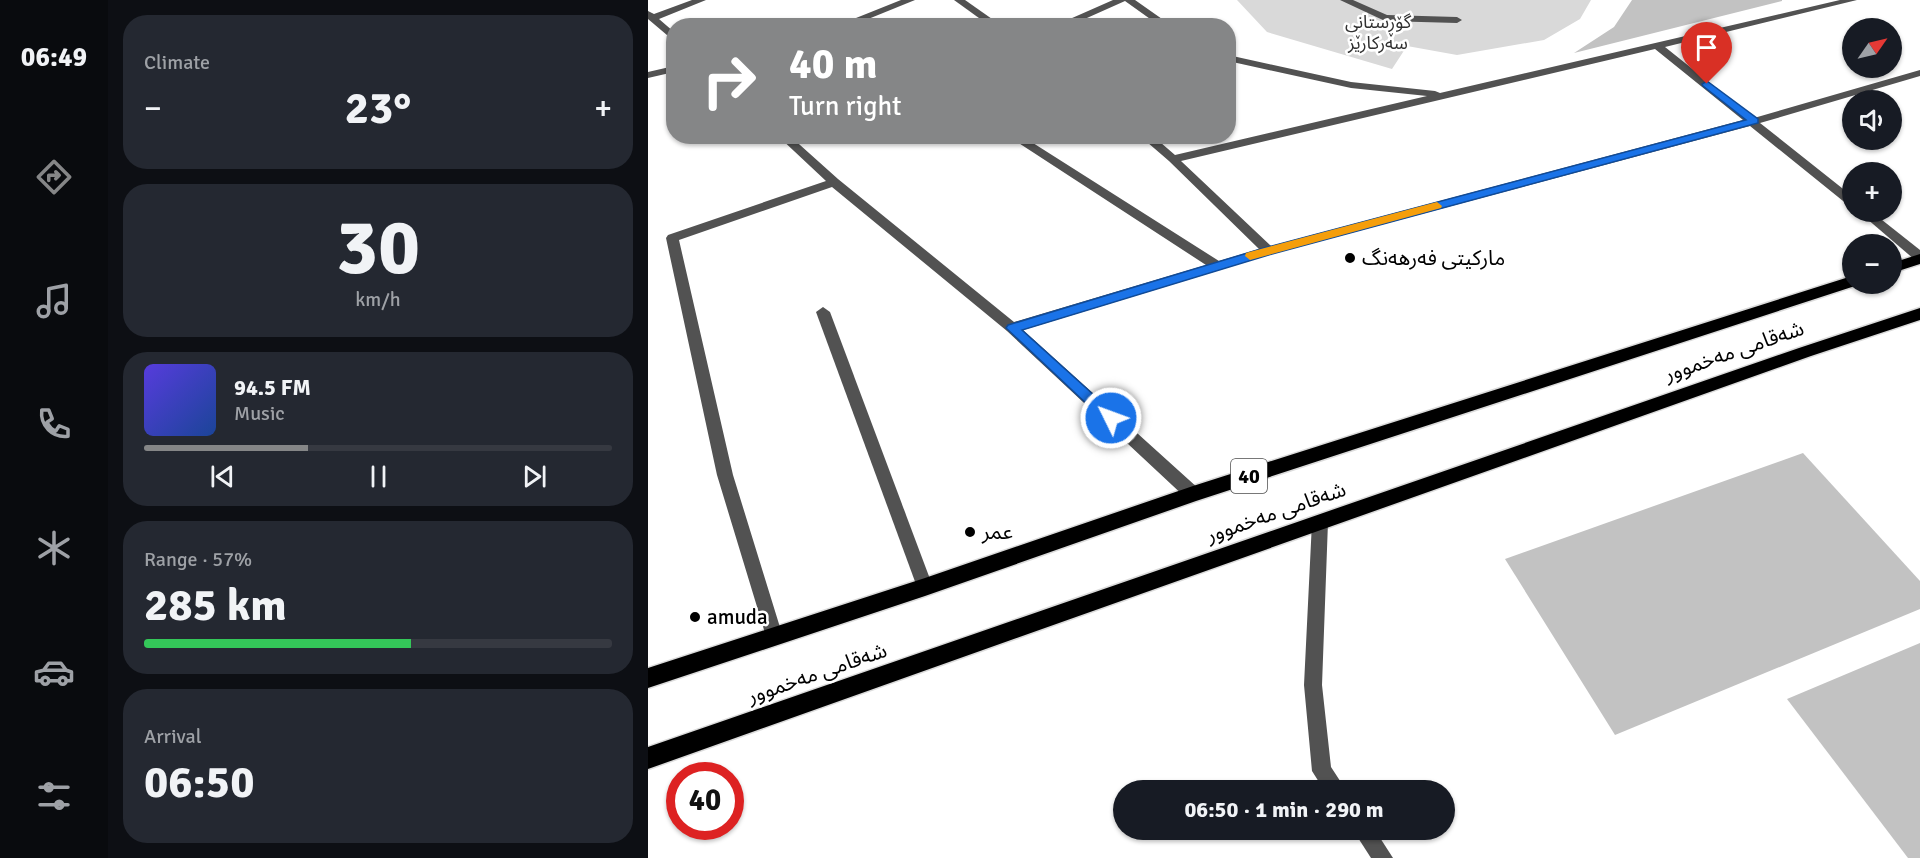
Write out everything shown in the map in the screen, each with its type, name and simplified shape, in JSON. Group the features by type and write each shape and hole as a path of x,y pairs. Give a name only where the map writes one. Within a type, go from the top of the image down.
{"highway":[{"path":"1902,264 1920,258"},
{"name":"شەقامی مەخموور","path":"648,678 1193,494 1842,284"},
{"name":"شەقامی مەخموور","path":"648,758 1794,356 1920,314"}],"street":[{"path":"650,16 701,0"},
{"path":"862,18 910,0"},
{"path":"959,0 985,18"},
{"path":"1078,18 1121,0"},
{"path":"1129,0 1155,18"},
{"path":"1345,0 1385,18 1457,20"},
{"path":"1810,0 1831,5"},
{"path":"1173,159 1852,0"},
{"path":"650,16 666,31"},
{"path":"1659,47 1842,194"},
{"path":"1236,60 1351,85 1447,96"},
{"path":"648,75 666,71"},
{"path":"1012,328 1268,251 1754,121 1920,73"},
{"path":"791,144 1012,328 1193,494"},
{"path":"1026,144 1217,266"},
{"path":"1155,144 1268,251"},
{"path":"774,637 725,475 672,238 834,182"},
{"path":"1876,222 1920,258"},
{"path":"823,312 925,586"},
{"path":"1320,522 1313,685 1322,771 1329,780"},
{"path":"1370,840 1383,858"}],"green space":[{"name":"گۆڕستانی سەرکارێز","path":"1237,0 1591,0 1580,19 1544,40 1457,55 1407,46 1392,69 1267,32"}],"building":[{"path":"1632,0 1782,1 1574,53 1614,27"},
{"path":"1803,453 1920,581 1920,609 1615,735 1505,559"},
{"path":"1920,643 1920,858 1908,858 1787,699"}],"slow traffic":[{"path":"1250,256 1437,206"}],"place":[{"name":"مارکیتی فەرهەنگ","path":"1350,258"},
{"name":"عمر","path":"970,532"},
{"name":"amuda","path":"695,617"}],"route":[{"path":"1111,418 1012,328 1268,251 1754,121 1707,84"}]}
